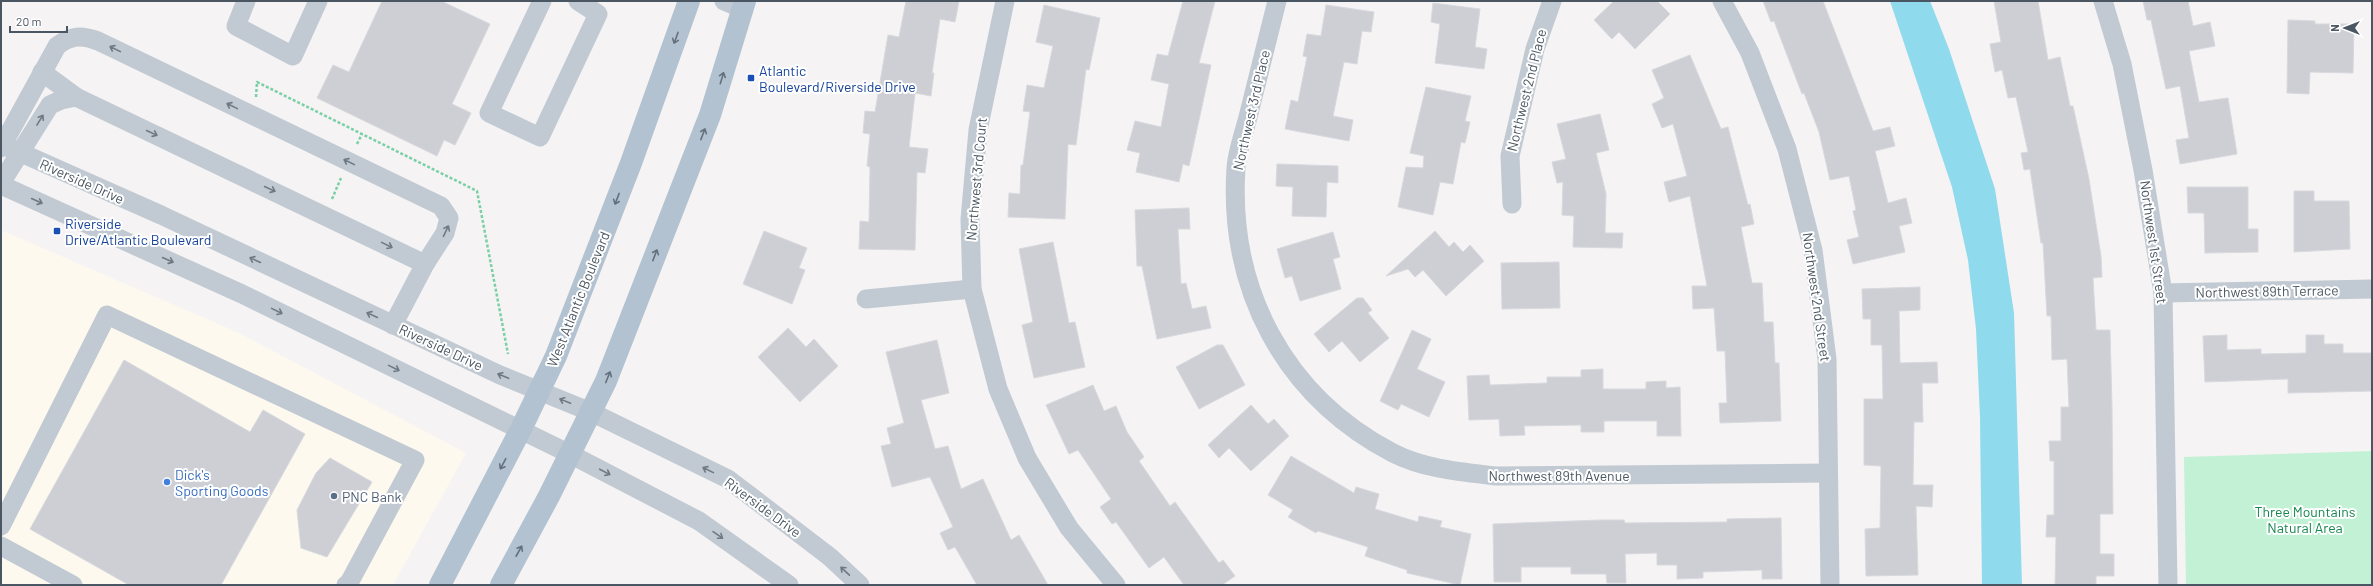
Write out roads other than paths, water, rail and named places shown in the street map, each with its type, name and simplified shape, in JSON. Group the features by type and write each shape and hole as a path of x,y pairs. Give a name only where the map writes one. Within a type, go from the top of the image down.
{"main road":[{"name":"West Atlantic Boulevard","path":"440,585 521,429 556,356 631,163 690,1"},
{"path":"501,585 570,454 606,381 710,115 738,4"}],"street":[{"path":"246,1 236,26 293,56 318,1"},
{"path":"542,1 489,112 540,138 598,14 578,1"},
{"name":"Northwest 3rd Court","path":"1005,1 978,130 970,219 972,288 998,389 1026,458 1070,528 1116,585"},
{"name":"Northwest 3rd Place","path":"1277,1 1236,167 1236,229 1248,286 1267,329 1287,362 1313,393"},
{"name":"Northwest 2nd Place","path":"1512,204 1510,156 1534,49 1552,1"},
{"name":"Northwest 2nd Street","path":"1722,1 1750,53 1787,149 1813,250 1827,359 1830,585"},
{"name":"Northwest 1st Street","path":"2103,1 2122,64 2143,170 2163,293 2168,585"},
{"path":"2,145 57,46 67,38 74,36 90,38 441,206 449,218 449,225 425,264 393,325"},
{"path":"42,72 76,97 425,264"},
{"path":"76,97 61,100 50,105 1,184 242,294 521,429 699,521 789,585"},
{"name":"Riverside Drive","path":"2,145 161,215 393,325 591,412 728,479 830,557 860,585"},
{"path":"866,299 972,288"},
{"name":"Northwest 89th Terrace","path":"2163,293 2372,289"},
{"path":"1,526 107,316 415,460 350,583 346,585"},
{"name":"Northwest 89th Avenue","path":"1313,393 1346,424 1394,453 1444,470 1496,476 1828,473"},
{"path":"1,546 73,585"}],"water":[{"path":"1890,1 1930,1 1949,49 1995,189 2014,313 2022,585 1982,585 1980,417 1976,329 1968,260 1952,187"}],"place":[{"name":"Atlantic Boulevard/Riverside Drive","path":"751,78"},
{"name":"Riverside Drive/Atlantic Boulevard","path":"57,231"},
{"name":"Dick's Sporting Goods","path":"167,482"},
{"name":"PNC Bank","path":"334,496"}],"park label":[{"name":"Three Mountains Natural Area","path":"2305,520"}]}
